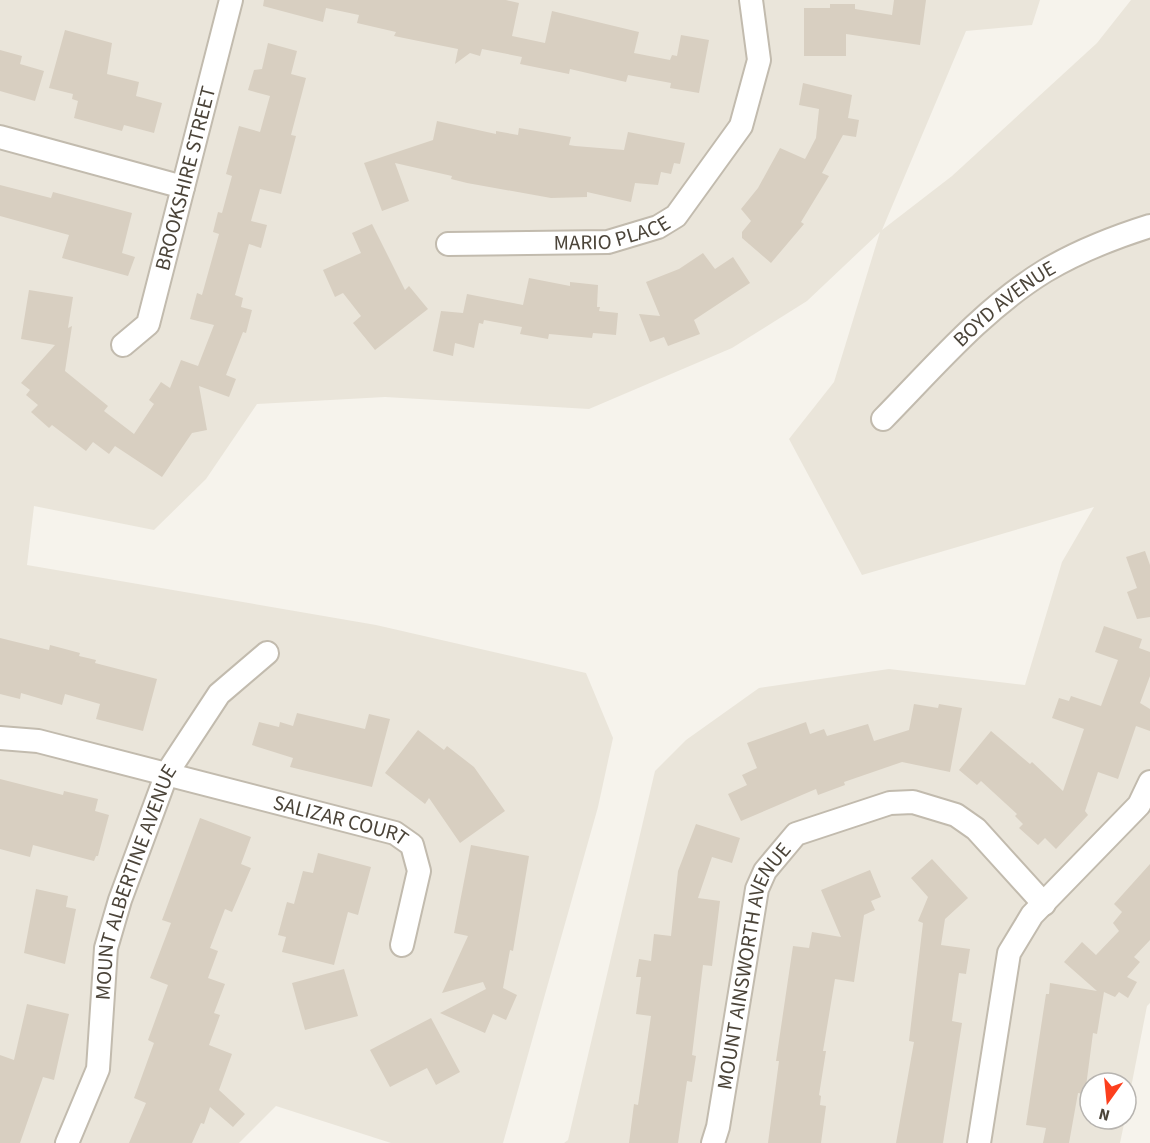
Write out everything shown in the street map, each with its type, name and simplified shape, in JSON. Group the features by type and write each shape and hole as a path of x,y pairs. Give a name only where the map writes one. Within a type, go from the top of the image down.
{"street":[{"name":"BROOKSHIRE STREET","path":"123,345 148,324 231,0"},
{"name":"MARIO PLACE","path":"448,244 608,242 658,227 676,216 741,126 759,60 751,0"},
{"path":"0,137 183,187"},
{"name":"BOYD AVENUE","path":"883,419 978,323 1045,271 1118,236 1150,226"},
{"name":"MOUNT ALBERTINE AVENUE","path":"67,1143 98,1069 106,948 120,900 167,773 219,694 267,653"},
{"name":"SALIZAR COURT","path":"0,738 38,741 395,833 411,845 419,871 402,945"},
{"path":"980,1143 1009,953 1032,915 1139,805 1150,782"},
{"name":"MOUNT AINSWORTH AVENUE","path":"712,1143 718,1127 757,889 765,871 796,834 890,803 913,802 956,815 976,829 1044,904"}],"shaded area":[{"path":"0,0 1040,0 1032,25 966,31 882,230 952,176 1097,43 1131,0 1150,0 1150,1003 1147,1006 1134,1071 1078,1071 1078,1131 1122,1131 1120,1143 564,1143 568,1140 655,771 686,740 759,688 889,669 1025,685 1062,562 1094,507 862,575 789,439 834,382 880,232 807,301 732,348 589,409 385,397 257,404 206,479 154,530 34,506 27,565 376,625 586,673 613,738 598,807 503,1143 391,1143 276,1106 239,1143 0,1143"}],"building":[{"path":"264,0 506,0 519,3 512,36 545,43 552,11 639,32 634,53 670,60 672,55 677,56 681,35 709,40 699,93 670,88 671,83 628,75 626,82 570,69 569,74 520,64 522,57 482,49 480,56 470,53 455,64 458,49 394,36 396,32 357,23 359,15 326,8 323,22 263,6"},
{"path":"894,0 926,0 920,45 846,34 846,56 804,56 804,8 830,8 830,4 855,4 855,9 892,15"},
{"path":"65,30 112,43 107,74 139,82 136,96 162,103 154,133 124,125 122,131 74,118 78,101 72,99 73,94 49,88"},
{"path":"268,43 297,51 291,74 306,78 291,135 296,136 281,194 260,189 251,221 267,225 261,248 249,244 235,295 243,298 241,307 252,310 246,333 243,332 226,375 236,379 229,397 199,386 207,430 192,433 162,477 115,446 109,454 93,442 86,451 52,425 49,428 31,412 38,405 26,395 30,390 21,383 55,345 21,339 29,290 73,297 68,328 72,326 65,371 108,406 104,411 134,434 154,404 149,400 161,382 170,388 181,360 198,366 214,325 190,319 197,293 202,295 219,234 213,232 218,212 222,213 232,176 226,174 239,126 260,132 270,96 248,90 254,70 262,69"},
{"path":"0,50 22,56 20,64 44,71 35,101 0,91"},
{"path":"803,83 852,95 848,118 859,120 856,137 843,135 822,173 829,176 801,222 804,224 771,263 742,238 742,232 751,221 741,209 758,188 780,148 805,159 816,138 819,109 799,105"},
{"path":"437,121 496,134 496,131 518,135 519,128 571,137 569,145 575,146 624,150 628,132 685,143 680,164 674,163 671,174 661,172 658,185 635,183 631,202 587,192 587,197 551,198 467,183 451,179 452,176 395,163 409,201 382,211 364,163 433,140"},
{"path":"0,185 51,198 53,192 132,213 122,253 135,257 128,276 62,258 69,235 0,216"},
{"path":"372,224 405,290 409,286 428,309 375,350 353,323 361,316 343,293 335,297 323,270 361,253 352,233"},
{"path":"703,253 715,269 733,257 750,283 694,320 700,334 668,346 664,337 650,342 639,314 660,316 646,282 679,269"},
{"path":"529,278 570,286 570,282 598,285 597,307 600,307 599,311 618,313 616,335 593,333 592,338 549,334 548,339 520,334 522,327 484,320 483,324 479,323 474,348 455,343 453,356 433,351 441,311 463,313 467,294 523,305"},
{"path":"1145,551 1150,565 1150,617 1137,619 1127,592 1137,588 1126,557"},
{"path":"1104,626 1142,639 1139,648 1150,652 1150,676 1140,703 1150,709 1150,731 1136,726 1118,779 1098,772 1085,811 1088,815 1056,849 1045,838 1038,845 1019,828 1023,824 1015,816 1017,814 981,781 977,785 959,770 991,731 1030,764 1032,762 1063,791 1084,729 1052,718 1059,698 1069,701 1071,696 1101,706 1118,660 1095,652"},
{"path":"0,638 49,650 50,645 80,653 79,656 96,660 95,663 157,679 143,731 96,719 100,704 65,694 62,705 21,693 20,699 0,694"},
{"path":"914,704 938,708 939,704 962,708 950,772 902,762 844,782 845,785 818,795 816,789 741,821 728,794 747,785 742,775 757,768 747,743 806,722 810,734 824,729 827,736 868,724 874,741 909,730"},
{"path":"297,713 365,729 369,714 390,719 372,787 290,767 293,758 252,745 259,722 279,727 280,722 293,726"},
{"path":"418,730 444,750 447,746 474,767 505,811 460,843 429,798 425,804 385,773"},
{"path":"0,779 63,795 64,791 98,799 95,811 109,815 98,856 94,861 33,845 30,857 0,849"},
{"path":"200,818 251,837 241,864 251,868 232,912 225,909 210,948 218,951 208,978 225,984 214,1013 220,1015 209,1045 232,1054 219,1090 245,1114 233,1127 210,1107 204,1124 201,1123 192,1143 129,1143 146,1103 134,1098 154,1043 148,1040 168,985 150,978 171,923 162,920"},
{"path":"696,824 740,838 732,863 712,857 698,898 720,901 712,966 703,965 692,1055 696,1056 692,1082 687,1081 678,1143 629,1143 634,1104 638,1105 651,1016 636,1014 641,977 636,977 639,959 651,961 654,934 671,936 678,871"},
{"path":"471,845 529,856 513,951 510,950 503,988 517,995 506,1020 493,1014 485,1033 440,1013 486,989 483,982 442,993 468,936 454,933"},
{"path":"318,853 371,867 358,915 348,912 334,965 282,952 286,937 278,935 287,902 294,904 303,871 313,873"},
{"path":"932,859 968,898 945,919 941,945 970,949 966,974 959,973 952,1021 962,1023 943,1143 896,1143 914,1042 909,1041 923,923 918,921 928,897 911,878"},
{"path":"1150,864 1150,940 1134,957 1140,962 1127,977 1137,982 1128,998 1119,992 1115,997 1104,992 1097,1034 1093,1033 1088,1071 1078,1071 1078,1093 1069,1143 1043,1143 1046,1128 1026,1125 1046,994 1049,994 1050,983 1097,991 1064,962 1082,942 1096,955 1119,931 1113,923 1122,912 1114,904"},
{"path":"870,870 881,897 871,901 875,910 864,915 854,982 835,979 823,1051 826,1051 819,1095 821,1096 820,1105 826,1106 821,1143 768,1143 779,1061 776,1061 793,946 809,948 812,932 841,937 821,890"},
{"path":"36,889 68,896 66,907 76,909 65,964 24,953"},
{"path":"344,969 358,1016 305,1030 292,983"},
{"path":"27,1004 69,1014 54,1080 43,1077 20,1143 0,1143 0,1055 14,1060"},
{"path":"431,1018 460,1072 436,1085 427,1068 390,1087 370,1050"}]}
